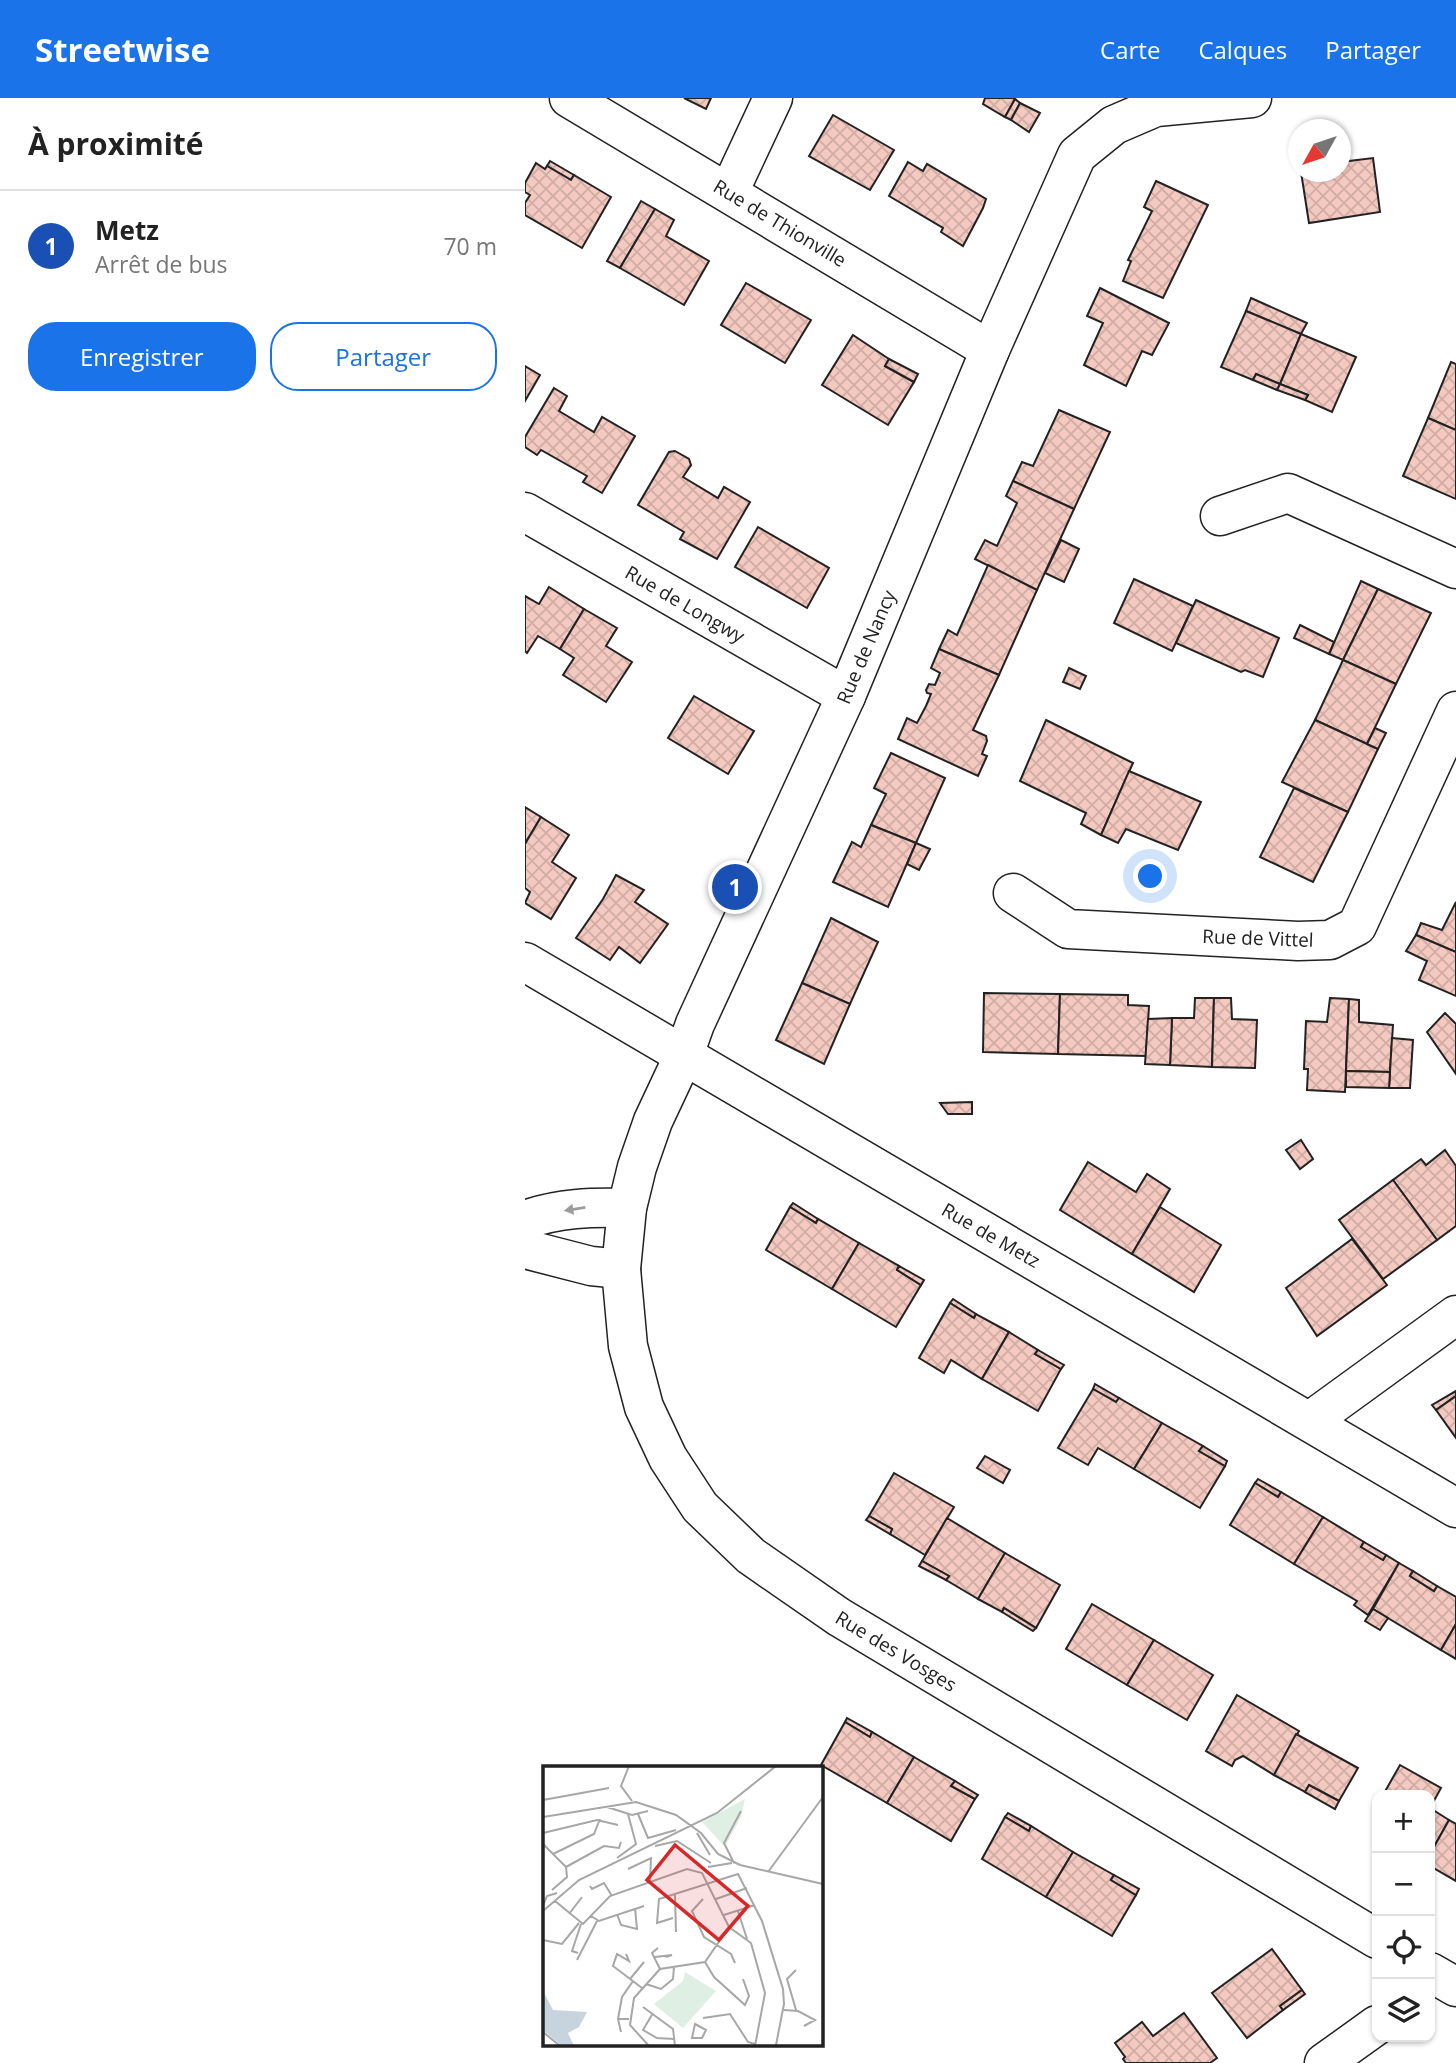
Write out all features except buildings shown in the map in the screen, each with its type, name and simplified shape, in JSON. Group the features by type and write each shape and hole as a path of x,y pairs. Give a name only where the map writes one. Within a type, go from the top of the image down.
{"street":[{"name":"Rue de Thionville","path":"569,98 990,350"},
{"path":"729,192 773,98"},
{"name":"Rue de Nancy","path":"627,1208 637,1167 653,1121 846,696 990,350 1077,155 1112,111 1252,98"},
{"path":"1220,516 1288,493 1456,569"},
{"name":"Rue de Longwy","path":"525,512 846,696"},
{"name":"Rue de Vittel","path":"1013,893 1068,929 1297,941 1330,940 1357,926 1456,711"},
{"name":"Rue de Metz","path":"525,962 1456,1508"},
{"path":"525,1220 540,1214 589,1207 627,1208"},
{"name":"Rue des Vosges","path":"627,1208 621,1269 628,1346 644,1407 667,1458 700,1507 751,1556 839,1617 1372,1936"},
{"path":"525,1249 581,1264 621,1269"},
{"path":"1310,1421 1456,1315"},
{"path":"1324,2063 1372,2029"}],"place":[{"name":"Metz","path":"735,887"}]}
